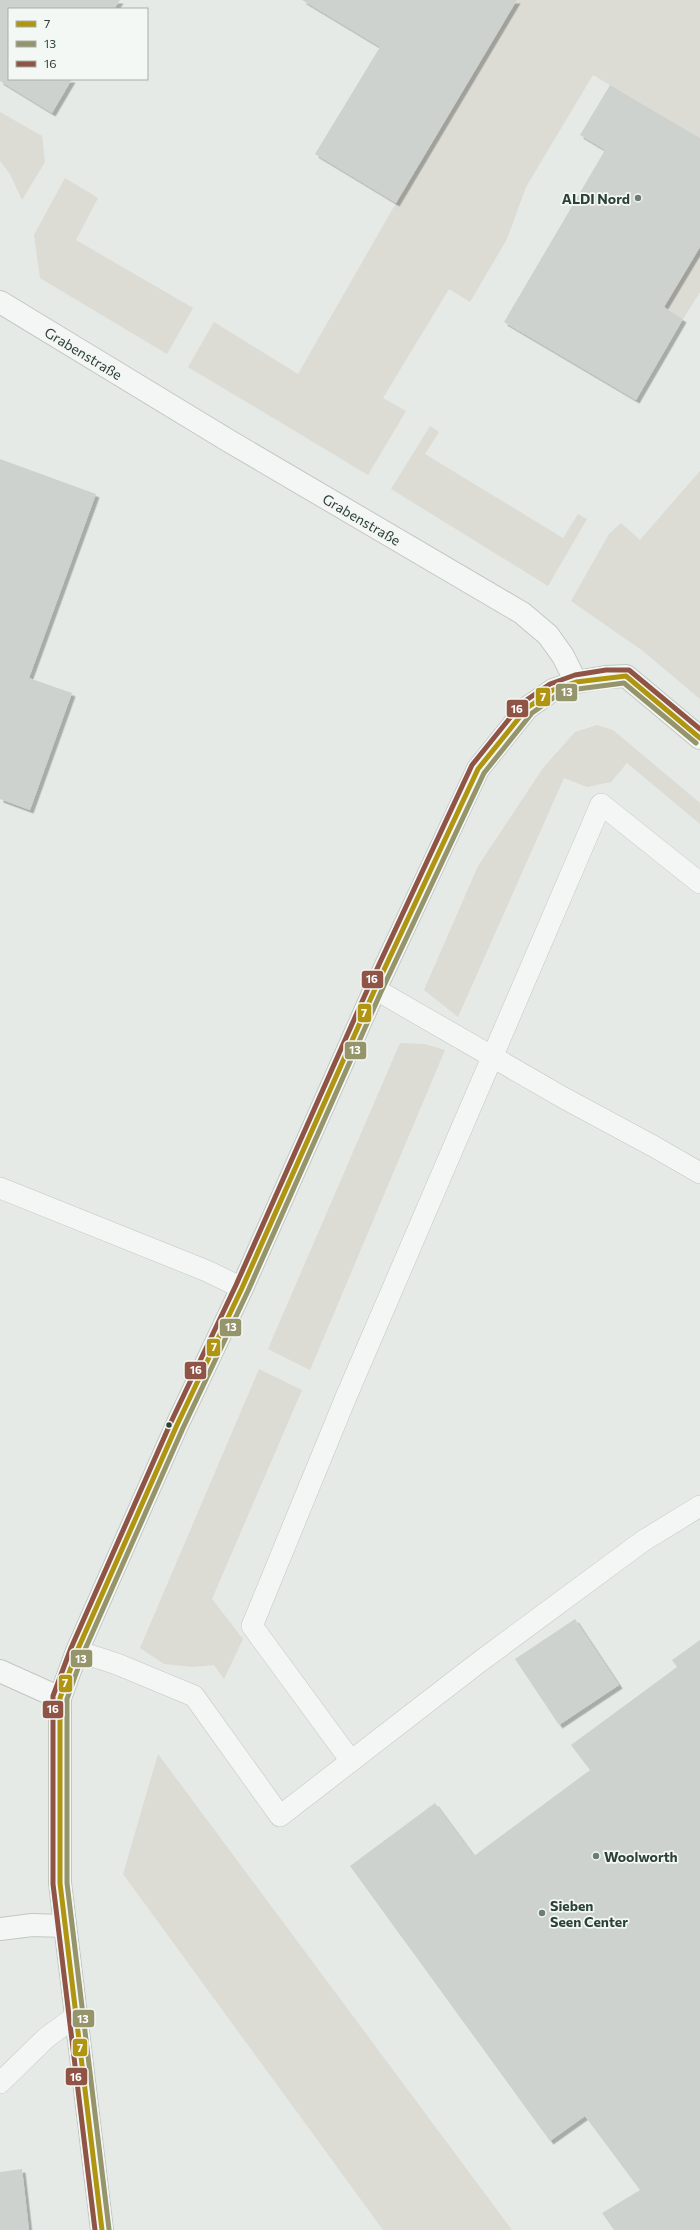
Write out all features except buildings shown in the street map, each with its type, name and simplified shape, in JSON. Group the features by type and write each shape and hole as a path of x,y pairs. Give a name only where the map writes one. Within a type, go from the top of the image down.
{"street":[{"name":"Grabenstraße","path":"0,302 229,441 522,613 548,635 563,656 576,682"},
{"path":"102,2230 60,1883 60,1698 77,1651 177,1425 242,1288 375,989 478,769 527,708 553,690 576,682 606,677 626,676 700,738"},
{"path":"0,1671 60,1698"},
{"path":"0,1929 32,1925 65,1926"}],"lane":[{"path":"351,1761 252,1626 343,1405 601,804 700,883"},
{"path":"375,989 700,1174"},
{"path":"0,1188 207,1271 242,1288"},
{"path":"77,1651 117,1664 194,1696 280,1816 643,1542 700,1506"},
{"path":"0,2084 46,2038 76,2016"}],"shaded area":[{"path":"517,0 700,0 700,138 593,75 526,187 507,239 470,302 449,289 383,398 406,411 368,475 188,367 214,322 298,374 396,203"},
{"path":"0,112 42,136 45,162 22,200 10,174 0,161"},
{"path":"65,178 98,198 76,240 193,308 167,354 40,278 34,235"},
{"path":"700,247 700,292 683,319 664,307"},
{"path":"430,426 439,432 425,454 563,538 578,514 587,519 548,586 391,489"},
{"path":"700,471 700,699 643,651 571,601 609,534 621,523 640,540"},
{"path":"597,725 613,730 700,803 700,824 627,763 611,782 587,787 564,778 458,1017 424,990 478,866 543,768 575,732"},
{"path":"400,1043 425,1044 445,1050 310,1370 268,1349"},
{"path":"259,1369 302,1390 212,1599 243,1639 224,1679 214,1665 193,1667 164,1664 140,1648"},
{"path":"158,1754 512,2230 383,2230 123,1874"}],"transit line":[{"name":"16","path":"95,2230 53,1884 53,1696 71,1648 171,1422 236,1285 369,986 472,765 522,703 550,684 575,675 606,670 629,670 700,729"},
{"name":"7","path":"102,2230 60,1883 60,1698 77,1651 177,1425 242,1288 375,989 478,769 527,708 553,690 576,682 626,676 700,738"},
{"name":"13","path":"109,2229 67,1883 67,1699 83,1654 183,1428 248,1291 381,992 484,773 532,713 556,696 578,689 624,683 696,743"}],"place":[{"name":"ALDI Nord","path":"638,198"},
{"name":"Woolworth","path":"596,1856"},
{"name":"Sieben Seen Center","path":"542,1913"}]}
